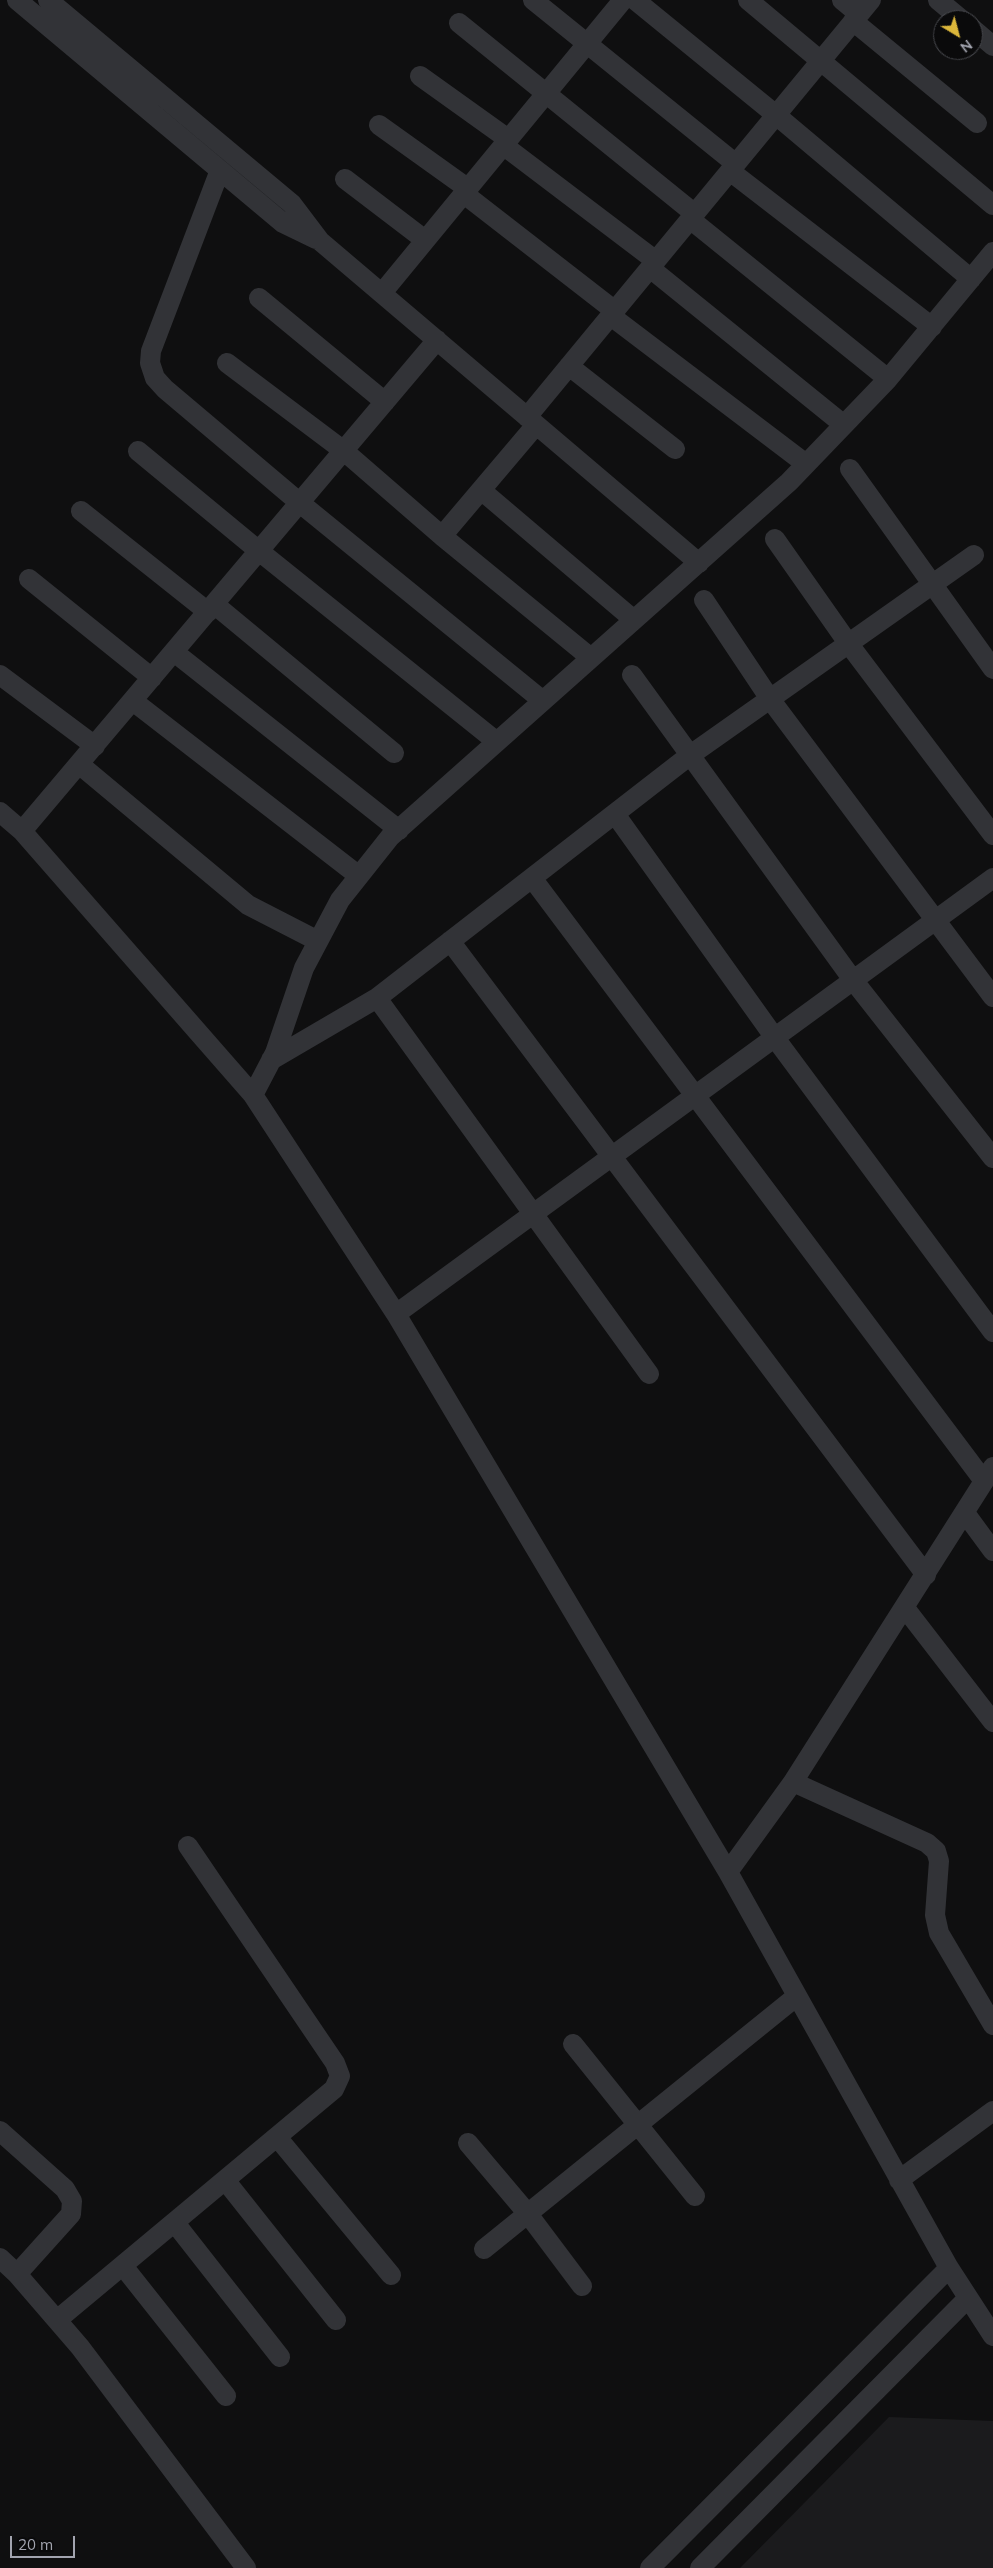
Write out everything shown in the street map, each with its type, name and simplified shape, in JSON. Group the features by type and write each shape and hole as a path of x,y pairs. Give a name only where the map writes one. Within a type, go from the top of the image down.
{"street":[{"path":"17,0 284,223 320,241"},
{"path":"48,0 292,204 320,241 699,563"},
{"path":"532,0 733,167 932,327"},
{"path":"382,293 623,0"},
{"path":"634,0 776,115 971,279"},
{"path":"748,0 993,205"},
{"path":"842,0 861,12 977,123"},
{"path":"938,0 950,10"},
{"path":"442,536 481,490 532,421 569,366 861,12"},
{"path":"459,23 888,379"},
{"path":"983,38 993,46"},
{"path":"420,76 506,142 844,425"},
{"path":"379,125 465,191 613,313 806,464"},
{"path":"220,170 151,351 150,363 155,378 165,389 300,503 543,701"},
{"path":"345,179 425,240"},
{"path":"253,1094 271,1060 304,968 340,900 399,830 699,563 806,464 888,379 993,252"},
{"path":"259,298 385,402"},
{"path":"22,831 437,340"},
{"path":"227,363 344,451 442,536 591,658"},
{"path":"569,366 675,449"},
{"path":"138,451 497,742"},
{"path":"850,469 993,669"},
{"path":"481,490 634,620"},
{"path":"81,511 211,608 394,753"},
{"path":"775,538 848,644 993,835"},
{"path":"271,1060 377,998 689,756 974,555"},
{"path":"29,580 152,678"},
{"path":"704,600 770,699 993,997"},
{"path":"174,652 399,830"},
{"path":"0,675 95,746"},
{"path":"632,675 853,980 993,1158"},
{"path":"132,701 359,876"},
{"path":"79,764 248,905 318,941"},
{"path":"0,812 22,831 253,1094 396,1314 728,1872 948,2268 993,2336"},
{"path":"615,814 774,1038 993,1332"},
{"path":"532,878 694,1096 989,1474 793,1782 728,1872"},
{"path":"396,1314 993,878"},
{"path":"450,941 926,1575"},
{"path":"377,998 649,1374"},
{"path":"965,1513 993,1552"},
{"path":"905,1608 993,1722"},
{"path":"793,1782 927,1843 936,1851 939,1861 934,1915 940,1933 993,2025"},
{"path":"57,2320 334,2089 340,2076 335,2063 188,1846"},
{"path":"484,2249 797,1996"},
{"path":"573,2044 695,2196"},
{"path":"899,2180 993,2111"},
{"path":"0,2131 65,2189 72,2201 71,2214 18,2274"},
{"path":"277,2137 391,2275"},
{"path":"468,2142 528,2214 582,2286"},
{"path":"225,2180 336,2320"},
{"path":"174,2222 280,2357"},
{"path":"0,2258 18,2274 57,2320 246,2568"},
{"path":"123,2266 226,2396"},
{"path":"650,2568 948,2268"},
{"path":"700,2568 967,2299"}],"shaded area":[{"path":"889,2417 993,2421 993,2568 740,2568"}]}
